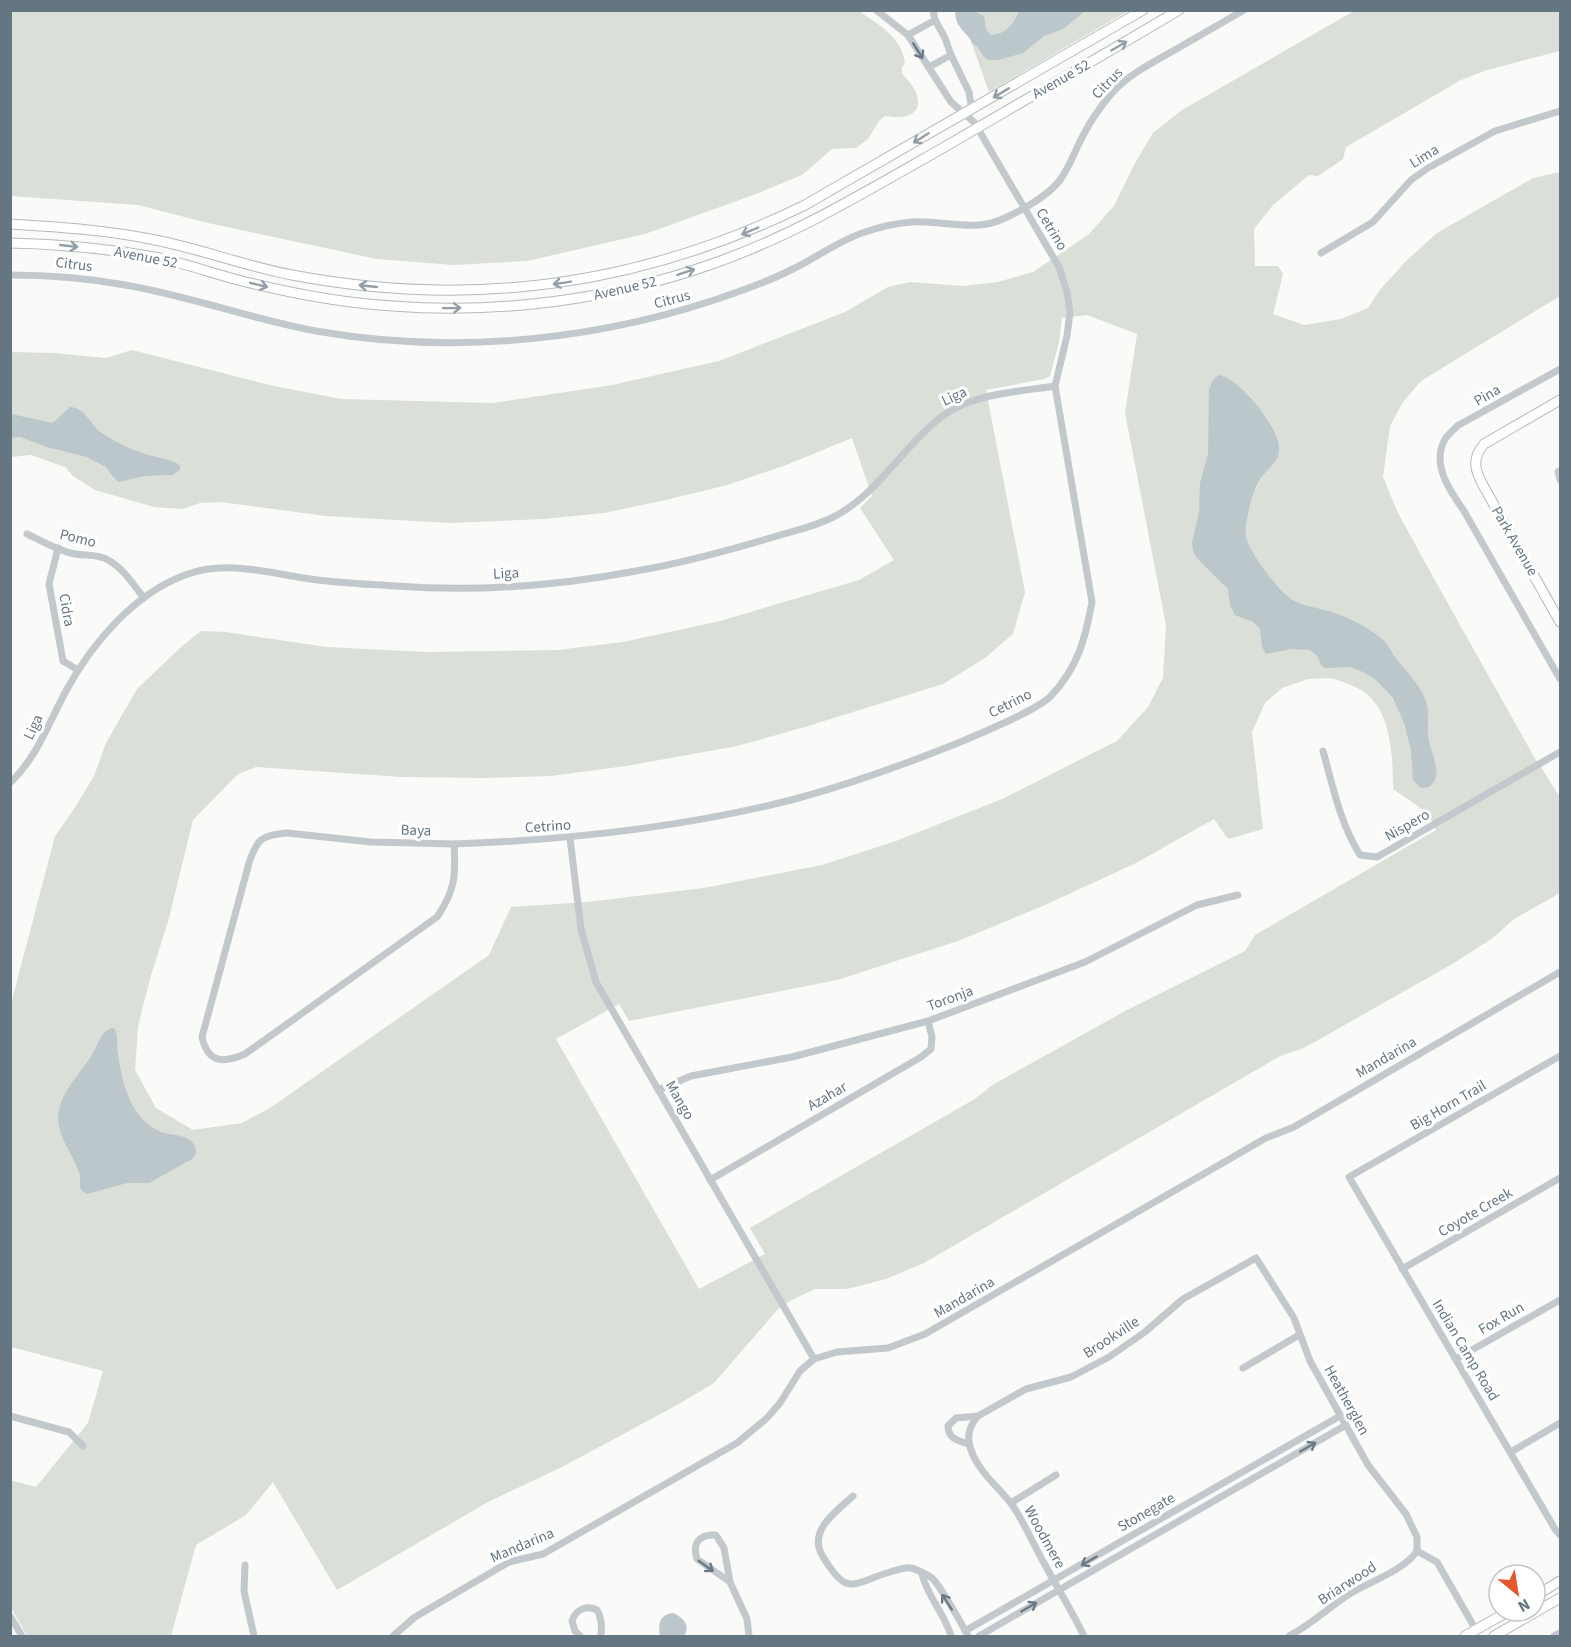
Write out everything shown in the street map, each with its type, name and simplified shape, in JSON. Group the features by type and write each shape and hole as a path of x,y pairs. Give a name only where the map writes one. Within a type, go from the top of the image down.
{"main road":[{"name":"Avenue 52","path":"10,224 58,226 154,239 290,275 343,284 397,289 454,291 554,284 605,276 647,266 743,234 805,205 1143,10"},
{"name":"Avenue 52","path":"10,243 86,248 162,259 276,289 354,303 434,308 525,305 620,290 713,264 803,226 1179,10"},
{"name":"Park Avenue","path":"1560,400 1484,444 1475,458 1478,476 1560,622"},
{"path":"1547,1589 1560,1581"},
{"path":"1494,1636 1560,1598"},
{"path":"1465,1636 1488,1623"}],"street":[{"path":"876,10 908,35 951,102 967,111 976,125"},
{"path":"933,10 935,20 969,92 967,111"},
{"name":"Citrus","path":"10,274 53,275 127,285 246,316 317,331 370,338 473,342 575,334 630,324 687,309 782,274 861,233 889,225 914,222 967,226 986,225 1004,219 1049,192 1061,179 1085,131 1100,109 1113,92 1132,75 1244,10"},
{"path":"908,35 935,20"},
{"path":"929,68 951,55"},
{"name":"Lima","path":"1321,254 1373,222 1411,180 1428,168 1495,131 1560,111"},
{"name":"Cetrino","path":"454,844 570,838 671,825 790,800 866,778 921,758 1008,720 1049,698 1074,666 1086,635 1092,602 1055,386 1067,336 1070,312 1067,292 1059,267 976,125"},
{"name":"Pina","path":"1560,369 1457,426 1445,439 1440,456 1442,474 1451,493 1464,511 1560,679"},
{"name":"Liga","path":"10,783 25,769 37,751 78,670 107,633 144,598 164,584 186,574 207,568 227,567 307,579 445,589 575,581 687,561 838,515 858,501 940,417 977,399 1055,386"},
{"path":"1560,471 1558,472 1560,480"},
{"name":"Pomo","path":"27,534 76,554 92,554 109,561 125,574 144,598"},
{"name":"Cidra","path":"58,548 49,584 63,661 78,670"},
{"name":"Nispero","path":"1323,751 1341,818 1360,855 1368,857 1377,857 1560,752"},
{"name":"Baya","path":"287,833 371,842 454,844 454,882 449,900 437,917 245,1054 230,1060 212,1057 205,1050 202,1037 249,863 256,844 268,834 287,833"},
{"name":"Mango","path":"570,838 581,929 596,982 814,1359"},
{"name":"Toronja","path":"658,1090 691,1076 792,1057 928,1021 1085,962 1197,905 1238,894"},
{"name":"Mandarina","path":"393,1636 415,1617 509,1562 543,1554 738,1443 767,1418 780,1403 800,1371 814,1359 837,1352 888,1348 925,1334 1266,1138 1294,1127 1560,972"},
{"name":"Azahar","path":"710,1180 932,1049 928,1021"},
{"name":"Big Horn Trail","path":"1348,1177 1560,1056"},
{"name":"Indian Camp Road","path":"1348,1177 1560,1535"},
{"name":"Coyote Creek","path":"1402,1269 1560,1178"},
{"name":"Heatherglen","path":"1256,1258 1294,1318 1310,1361 1368,1465 1406,1514 1417,1537 1417,1551"},
{"name":"Brookville","path":"969,1444 969,1431 978,1416 1026,1389 1071,1377 1108,1357 1145,1332 1183,1299 1256,1258"},
{"name":"Fox Run","path":"1456,1359 1560,1300"},
{"path":"1243,1368 1299,1335"},
{"path":"10,1416 69,1432 83,1446"},
{"path":"969,1444 950,1435 948,1426 956,1418 978,1416"},
{"name":"Stonegate","path":"965,1634 1340,1416"},
{"path":"1511,1452 1560,1423"},
{"name":"Stonegate","path":"979,1636 1346,1425"},
{"name":"Woodmere","path":"969,1444 971,1452 988,1479 1011,1503 1029,1532 1084,1636"},
{"path":"1278,1452 1283,1461"},
{"path":"1245,1471 1250,1480"},
{"path":"1011,1503 1056,1475"},
{"path":"1222,1484 1228,1493"},
{"path":"854,1496 827,1521 819,1535 820,1551 836,1577 843,1583 856,1584 911,1568 931,1578 965,1634"},
{"path":"1202,1496 1207,1505"},
{"path":"1177,1510 1182,1519"},
{"path":"1148,1527 1152,1536"},
{"path":"729,1582 697,1559 694,1548 700,1538 711,1535 719,1539 724,1548 729,1582 747,1619 749,1636"},
{"path":"1117,1545 1122,1554"},
{"path":"1417,1551 1437,1562 1476,1630"},
{"name":"Briarwood","path":"1289,1636 1318,1619 1352,1593 1408,1561 1417,1551"},
{"path":"245,1565 244,1591 254,1636"},
{"path":"922,1574 924,1583 946,1622 951,1636"},
{"path":"580,1636 575,1631 572,1621 578,1611 586,1608 597,1610 600,1615 601,1636"},
{"path":"10,1616 22,1636"},
{"path":"1554,1636 1560,1633"}],"shaded area":[{"path":"960,10 1128,11 989,92"},
{"path":"10,11 859,11 888,32 899,45 905,62 902,74 915,91 918,106 908,116 885,116 879,121 868,139 856,148 832,149 802,175 645,234 527,261 453,265 377,259 208,223 138,205 11,196"},
{"path":"955,11 974,11 984,16 986,29 991,35 1009,28 1019,11 1085,11 1063,29 1044,36 1023,53 998,60 989,60 983,56 959,26"},
{"path":"1354,11 1560,11 1560,51 1487,70 1461,80 1346,147 1343,159 1318,176 1309,175 1273,205 1254,229 1255,266 1278,266 1283,274 1273,314 1304,325 1341,319 1368,308 1379,291 1406,261 1437,233 1533,178 1560,172 1560,296 1421,381 1403,402 1390,426 1383,477 1398,513 1437,584 1533,755 1560,797 1560,893 1514,919 1494,937 1454,963 1304,1048 1280,1056 924,1263 886,1279 847,1289 815,1289 790,1301 778,1309 714,1383 562,1467 488,1502 337,1590 273,1482 246,1515 196,1545 171,1636 27,1636 11,1608 10,1480 36,1487 88,1423 103,1371 11,1347 11,1004 55,836 94,776 106,743 137,689 201,631 225,632 326,647 426,652 558,650 623,642 720,621 859,580 894,560 860,508 872,496 852,438 786,465 727,485 604,513 544,519 450,523 326,516 221,502 200,503 183,509 154,507 95,490 73,476 65,467 31,455 11,457 11,352 106,358 132,350 274,386 341,399 493,403 612,385 719,361 845,312 888,287 910,282 962,286 998,282 1033,272 1088,235 1114,206 1153,133 1182,110","holes":["1087,315 1137,334 1125,413 1166,625 1163,678 1148,707 1117,741 1002,799 896,841 822,865 704,888 587,902 511,907 489,955 270,1108 242,1123 193,1130 156,1108 135,1070 138,1026 169,918 193,820 238,774 256,767 402,777 551,776 626,766 737,746 943,684 985,658 1013,634 1025,592 986,390 1050,376 1059,342 1062,318","1331,678 1361,690 1377,705 1390,740 1393,789 1428,813 1436,830 1255,935 1245,951 1127,1010 994,1084 973,1100 750,1228 765,1254 699,1289 556,1039 619,1004 629,1021 837,980 958,941 1045,905 1136,863 1214,819 1228,839 1263,829 1252,732 1265,703 1282,688 1308,679"]},
{"path":"1219,375 1237,385 1257,406 1278,441 1277,458 1258,482 1253,493 1246,526 1247,542 1250,548 1286,595 1302,604 1350,619 1379,636 1418,685 1427,705 1428,736 1436,765 1436,777 1429,787 1421,788 1413,780 1411,750 1404,723 1393,698 1376,680 1351,667 1325,668 1310,650 1291,649 1266,654 1262,647 1260,629 1253,622 1235,615 1230,605 1228,589 1196,557 1192,542 1199,513 1200,483 1208,454 1209,389 1213,380"},
{"path":"70,407 80,410 98,430 113,440 136,451 176,463 180,465 180,470 172,475 144,476 119,482 106,467 87,457 47,447 20,437 11,438 11,414 53,423"},
{"path":"114,1028 123,1079 134,1108 155,1129 189,1139 195,1147 196,1154 192,1159 149,1183 127,1183 87,1194 81,1190 79,1172 59,1127 59,1109 66,1092 92,1055 100,1038 106,1031"},
{"path":"673,1613 685,1622 687,1629 684,1636 660,1636 660,1621"}]}
